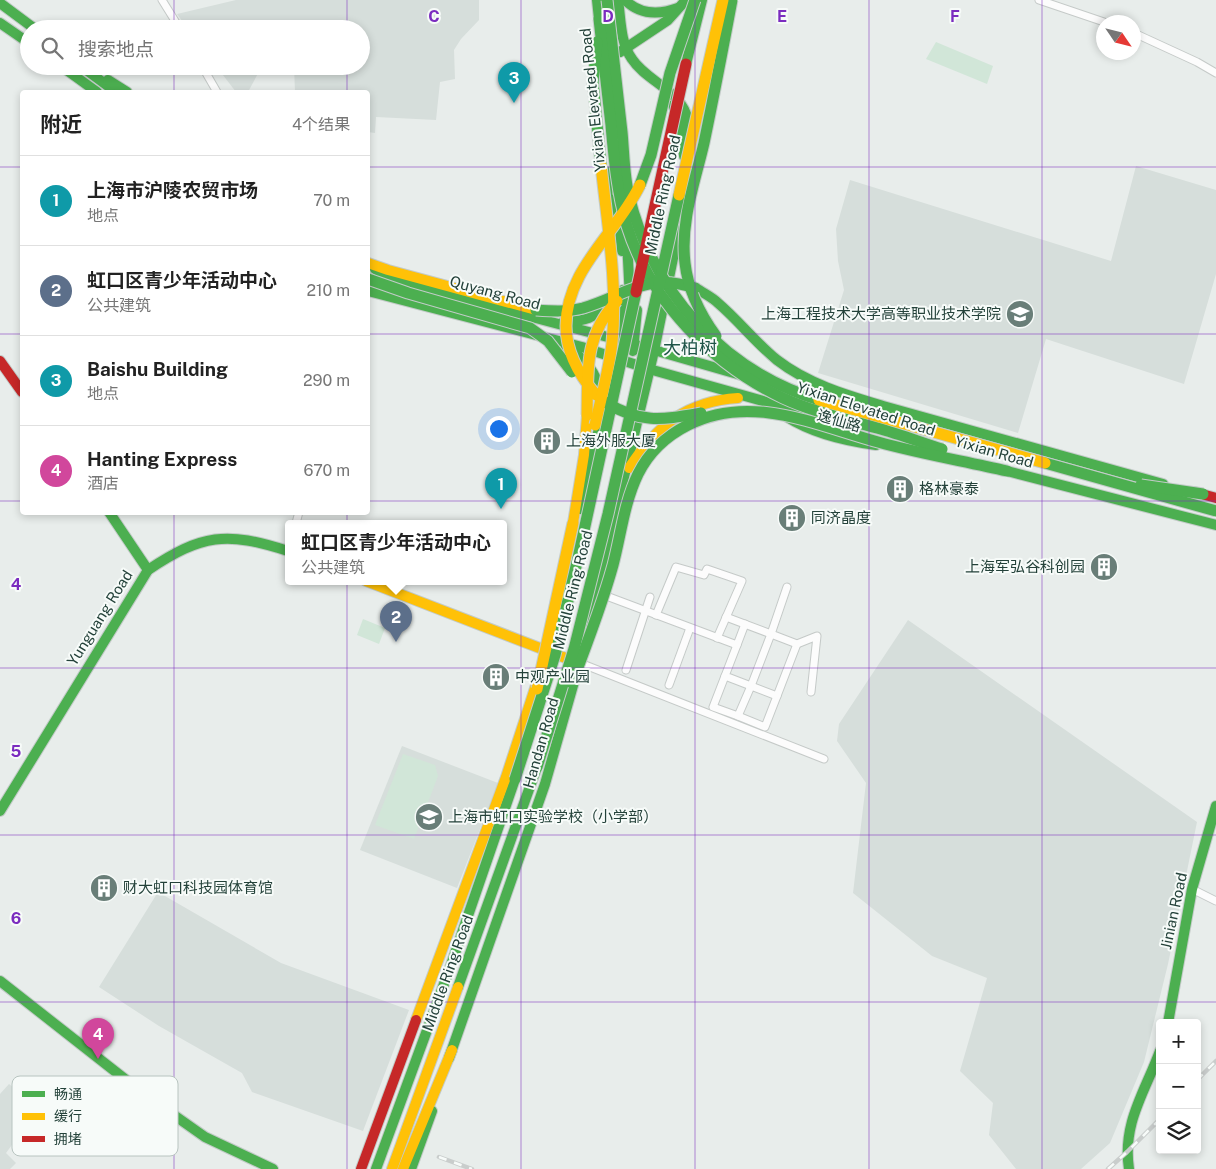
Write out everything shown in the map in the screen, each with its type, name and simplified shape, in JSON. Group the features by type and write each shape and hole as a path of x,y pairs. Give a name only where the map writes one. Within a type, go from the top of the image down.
{"main road":[{"path":"614,0 616,73 634,211 639,268 638,296 631,344 632,363"},
{"path":"616,73 625,49 618,0"},
{"path":"626,0 632,8 646,13 664,13 687,2"},
{"name":"Middle Ring Road","path":"376,1169 451,966 555,655 686,64 702,0"},
{"path":"701,129 709,44 722,0"},
{"name":"Middle Ring Road","path":"392,1169 537,766 574,649 608,514 722,0"},
{"path":"728,352 713,333 695,302 688,283 684,251 688,214 713,103 732,0"},
{"path":"654,351 701,129 739,0"},
{"path":"598,1 598,50 611,171 619,217 623,271 622,319 631,344"},
{"name":"Yixian Elevated Road","path":"598,1 616,73 629,195 644,242 680,305 697,325 728,352 773,382 814,399 884,420 1216,510"},
{"name":"Yixian Elevated Road","path":"598,1 615,161 620,196 628,227 654,285 667,304 691,333 721,360 783,398 832,416 892,432 1007,471 1216,527"},
{"path":"601,69 608,59 668,20 687,2"},
{"path":"596,395 580,375 570,354 565,322 568,297 584,266 618,223 641,184 653,146 687,2"},
{"path":"0,3 23,20"},
{"path":"515,779 608,364 614,328 612,268 593,82 599,19"},
{"path":"0,22 20,36"},
{"path":"625,49 644,74 680,114 684,156"},
{"path":"598,50 608,59 616,73"},
{"path":"631,344 690,130 689,120 683,106 644,74"},
{"path":"73,75 94,90"},
{"path":"93,75 113,90"},
{"path":"101,75 124,90"},
{"path":"689,120 690,180"},
{"path":"502,310 577,322 585,321 604,309 610,291 605,206 611,171"},
{"path":"607,237 615,199"},
{"path":"632,363 628,240 634,211"},
{"path":"619,217 628,240"},
{"path":"676,246 677,289 683,305 715,368"},
{"path":"370,265 528,308 563,311 580,308 642,284 671,281 702,292 726,310 776,359 801,377 822,386 877,404 1216,499"},
{"name":"Quyang Road","path":"370,266 380,273 407,284 654,351"},
{"path":"370,281 530,328 548,341 572,372 596,395 628,414 653,420 704,412 732,410 783,415 880,442 1007,471"},
{"path":"573,523 584,455 588,366 593,336 599,322 608,310 626,294 642,284"},
{"path":"632,363 654,351 677,289"},
{"name":"Quyang Road","path":"370,291 632,363"},
{"path":"691,320 726,358 760,380"},
{"path":"553,340 575,352 594,370 599,384 603,410"},
{"name":"Yixian Road","path":"654,351 1216,499"},
{"path":"0,361 20,389"},
{"path":"632,363 761,401"},
{"name":"Handan Road","path":"548,652 603,410 632,363"},
{"name":"Handan Road","path":"411,1169 545,784 580,662 623,480 632,363"},
{"name":"Handan Road","path":"361,1169 506,777 548,652 575,581 589,517 632,363"},
{"name":"Handan Road","path":"592,612 589,579 632,363"},
{"path":"623,480 636,455 650,438 666,424 689,409 721,398 761,401"},
{"name":"逸仙路","path":"761,401 793,422 816,431 860,443 880,446 912,444"},
{"path":"537,766 557,722 597,616 612,570 633,486 644,463 662,441 687,424 716,414 746,411"},
{"name":"Yixian Road","path":"912,444 1055,486 1216,527"},
{"path":"1100,479 1203,494"},
{"path":"584,496 589,517"},
{"path":"111,515 148,570"},
{"name":"Yunguang Road","path":"0,811 148,570 178,549 213,538 235,537 285,549"},
{"path":"376,585 566,659 580,662"},
{"path":"563,613 561,626 563,635 572,641 581,636 592,612"},
{"path":"545,784 545,730 566,659"},
{"name":"Jinian Road","path":"1169,1019 1192,889 1216,806"},
{"path":"0,981 121,1076"},
{"path":"403,1169 432,1093 452,1050"},
{"path":"1129,1169 1126,1152 1127,1135 1156,1062"},
{"path":"178,1118 205,1137 273,1169"}],"street":[{"path":"162,0 174,20"},
{"path":"1038,0 1096,19"},
{"path":"1141,36 1197,62 1216,73"},
{"path":"207,75 216,90"},
{"path":"370,287 380,273"},
{"path":"656,615 676,567 704,575 707,569 742,581 717,638"},
{"path":"738,716 771,634 787,586"},
{"path":"596,593 737,645"},
{"path":"626,670 650,597"},
{"path":"726,618 797,644 817,636 811,692"},
{"path":"745,624 713,707 765,727 797,644"},
{"path":"669,685 690,628"},
{"path":"580,662 824,759"},
{"path":"725,676 776,696"},
{"path":"1192,889 1216,901"}],"shaded area":[{"path":"236,0 479,0 479,20 461,39 454,50 455,79 440,82 436,120 376,117 375,133 370,132 370,90 295,90 294,75 370,75 370,20 181,20 177,14"},
{"path":"223,75 257,75 249,90 234,90"},
{"name":"上海工程技术大学高等职业技术学院","path":"1136,166 1216,190 1216,274 1184,384 1046,339 1018,433 818,373 844,290 838,261 836,229 850,180 1111,261"},
{"path":"908,620 1197,822 1168,964 1144,1062 1110,1143 1081,1169 1016,1169 989,1135 993,1103 960,1071 987,978 932,956 853,893 866,783 837,741 839,724"},
{"name":"上海市虹口实验学校（小学部）","path":"402,746 498,783 457,888 360,850"},
{"path":"158,892 281,963 409,1010 363,1131 252,1092 242,1073 159,1026 99,987"},
{"path":"9,1084 12,1086 12,1145 6,1153 16,1163 10,1169 0,1169 0,1094"}],"green space":[{"path":"936,42 993,66 987,84 926,59"},
{"path":"363,619 385,628 379,644 357,635"},
{"path":"403,754 435,765 438,776 414,839 375,825"}],"railway":[{"path":"1201,1076 1216,1061"},
{"path":"1108,1169 1156,1123"},
{"path":"439,1157 472,1169"}],"traffic: fast":[{"path":"597,0 599,19"},
{"path":"607,0 627,188 640,231 655,265 675,296 697,324 723,348 753,370 785,387 819,400"},
{"path":"618,0 622,31 628,52 646,74 672,94 679,102 685,111 688,121 688,136"},
{"path":"625,0 643,11 664,12 678,8"},
{"path":"620,52 668,20 686,0"},
{"path":"640,185 651,155 670,73 695,0"},
{"path":"686,64 702,0"},
{"path":"716,336 700,310 692,292 685,263 684,248 686,217 704,143 732,0"},
{"path":"0,3 23,20"},
{"path":"599,19 618,188 624,214 638,254 668,305 687,328 709,349 757,384 783,398 818,411 942,449"},
{"path":"0,23 20,37"},
{"path":"597,42 593,82 601,165"},
{"path":"73,75 94,90"},
{"path":"93,75 113,90"},
{"path":"108,80 124,90"},
{"path":"673,105 681,123 684,156"},
{"path":"607,197 611,171"},
{"path":"537,767 574,649 608,514 679,195"},
{"path":"610,225 615,199"},
{"path":"618,215 622,251"},
{"path":"588,628 654,351 681,219"},
{"path":"630,230 627,240 630,299"},
{"path":"375,269 392,279 407,284 619,340 741,375"},
{"path":"370,280 408,293 530,328 548,341 572,372"},
{"path":"536,310 566,311 583,308 649,284 678,284 695,288"},
{"path":"696,288 716,301 777,360 801,376 828,388 855,398 1163,484"},
{"path":"618,346 622,319 623,290"},
{"path":"370,292 582,347 649,369 820,417"},
{"path":"515,779 555,655 636,292"},
{"path":"564,321 577,321 589,318 599,312 608,302"},
{"path":"633,351 637,310"},
{"path":"566,347 589,366 601,394"},
{"path":"605,402 641,417 663,418 701,413"},
{"path":"872,410 927,425"},
{"path":"572,683 604,595 633,485 642,466 659,445 672,434 688,425 712,416 736,412 783,415 878,442 1007,471"},
{"path":"581,509 602,415"},
{"path":"787,417 808,428 830,436 876,445"},
{"path":"1045,463 1216,511"},
{"path":"1007,471 1216,525"},
{"path":"1141,485 1203,494"},
{"path":"111,515 148,570"},
{"path":"0,811 148,570 184,549 215,540 248,540 285,550"},
{"path":"449,1058 545,784 576,675"},
{"path":"458,987 537,767"},
{"path":"376,1169 451,965 515,779"},
{"path":"1169,1019 1192,889 1216,806"},
{"path":"0,981 121,1076"},
{"path":"1129,1169 1128,1152 1132,1122 1156,1061"},
{"path":"411,1169 432,1111"},
{"path":"178,1118 205,1137 273,1169"}],"traffic: slow":[{"path":"679,195 723,0"},
{"path":"595,425 612,343 614,298 601,165"},
{"path":"596,395 579,371 568,345 566,326 568,306 574,287 583,269 630,203 640,185"},
{"path":"370,264 536,310"},
{"path":"587,415 588,368 593,341 606,314 617,301"},
{"path":"629,468 650,440 674,418 703,404 738,398"},
{"path":"819,400 1045,463"},
{"path":"573,523 584,455 587,415"},
{"path":"537,689 573,523"},
{"path":"376,585 576,662"},
{"path":"416,1020 506,777 538,679"},
{"path":"392,1169 458,987"},
{"path":"403,1169 452,1050"}],"traffic: jam":[{"path":"636,292 686,64"},
{"path":"0,361 20,389"},
{"path":"1194,492 1216,498"},
{"path":"361,1169 416,1020"}],"place":[{"name":"Baishu Building","path":"514,103"},
{"name":"上海工程技术大学高等职业技术学院","path":"1020,314"},
{"name":"上海外服大厦","path":"547,441"},
{"name":"格林豪泰","path":"900,489"},
{"name":"上海市沪陵农贸市场","path":"501,509"},
{"name":"同济晶度","path":"792,518"},
{"name":"上海军弘谷科创园","path":"1104,567"},
{"name":"虹口区青少年活动中心","path":"396,642"},
{"name":"中观产业园","path":"496,677"},
{"name":"上海市虹口实验学校（小学部）","path":"429,817"},
{"name":"财大虹口科技园体育馆","path":"104,888"},
{"name":"Hanting Express","path":"98,1059"}],"district":[{"name":"大柏树","path":"690,348"}]}
